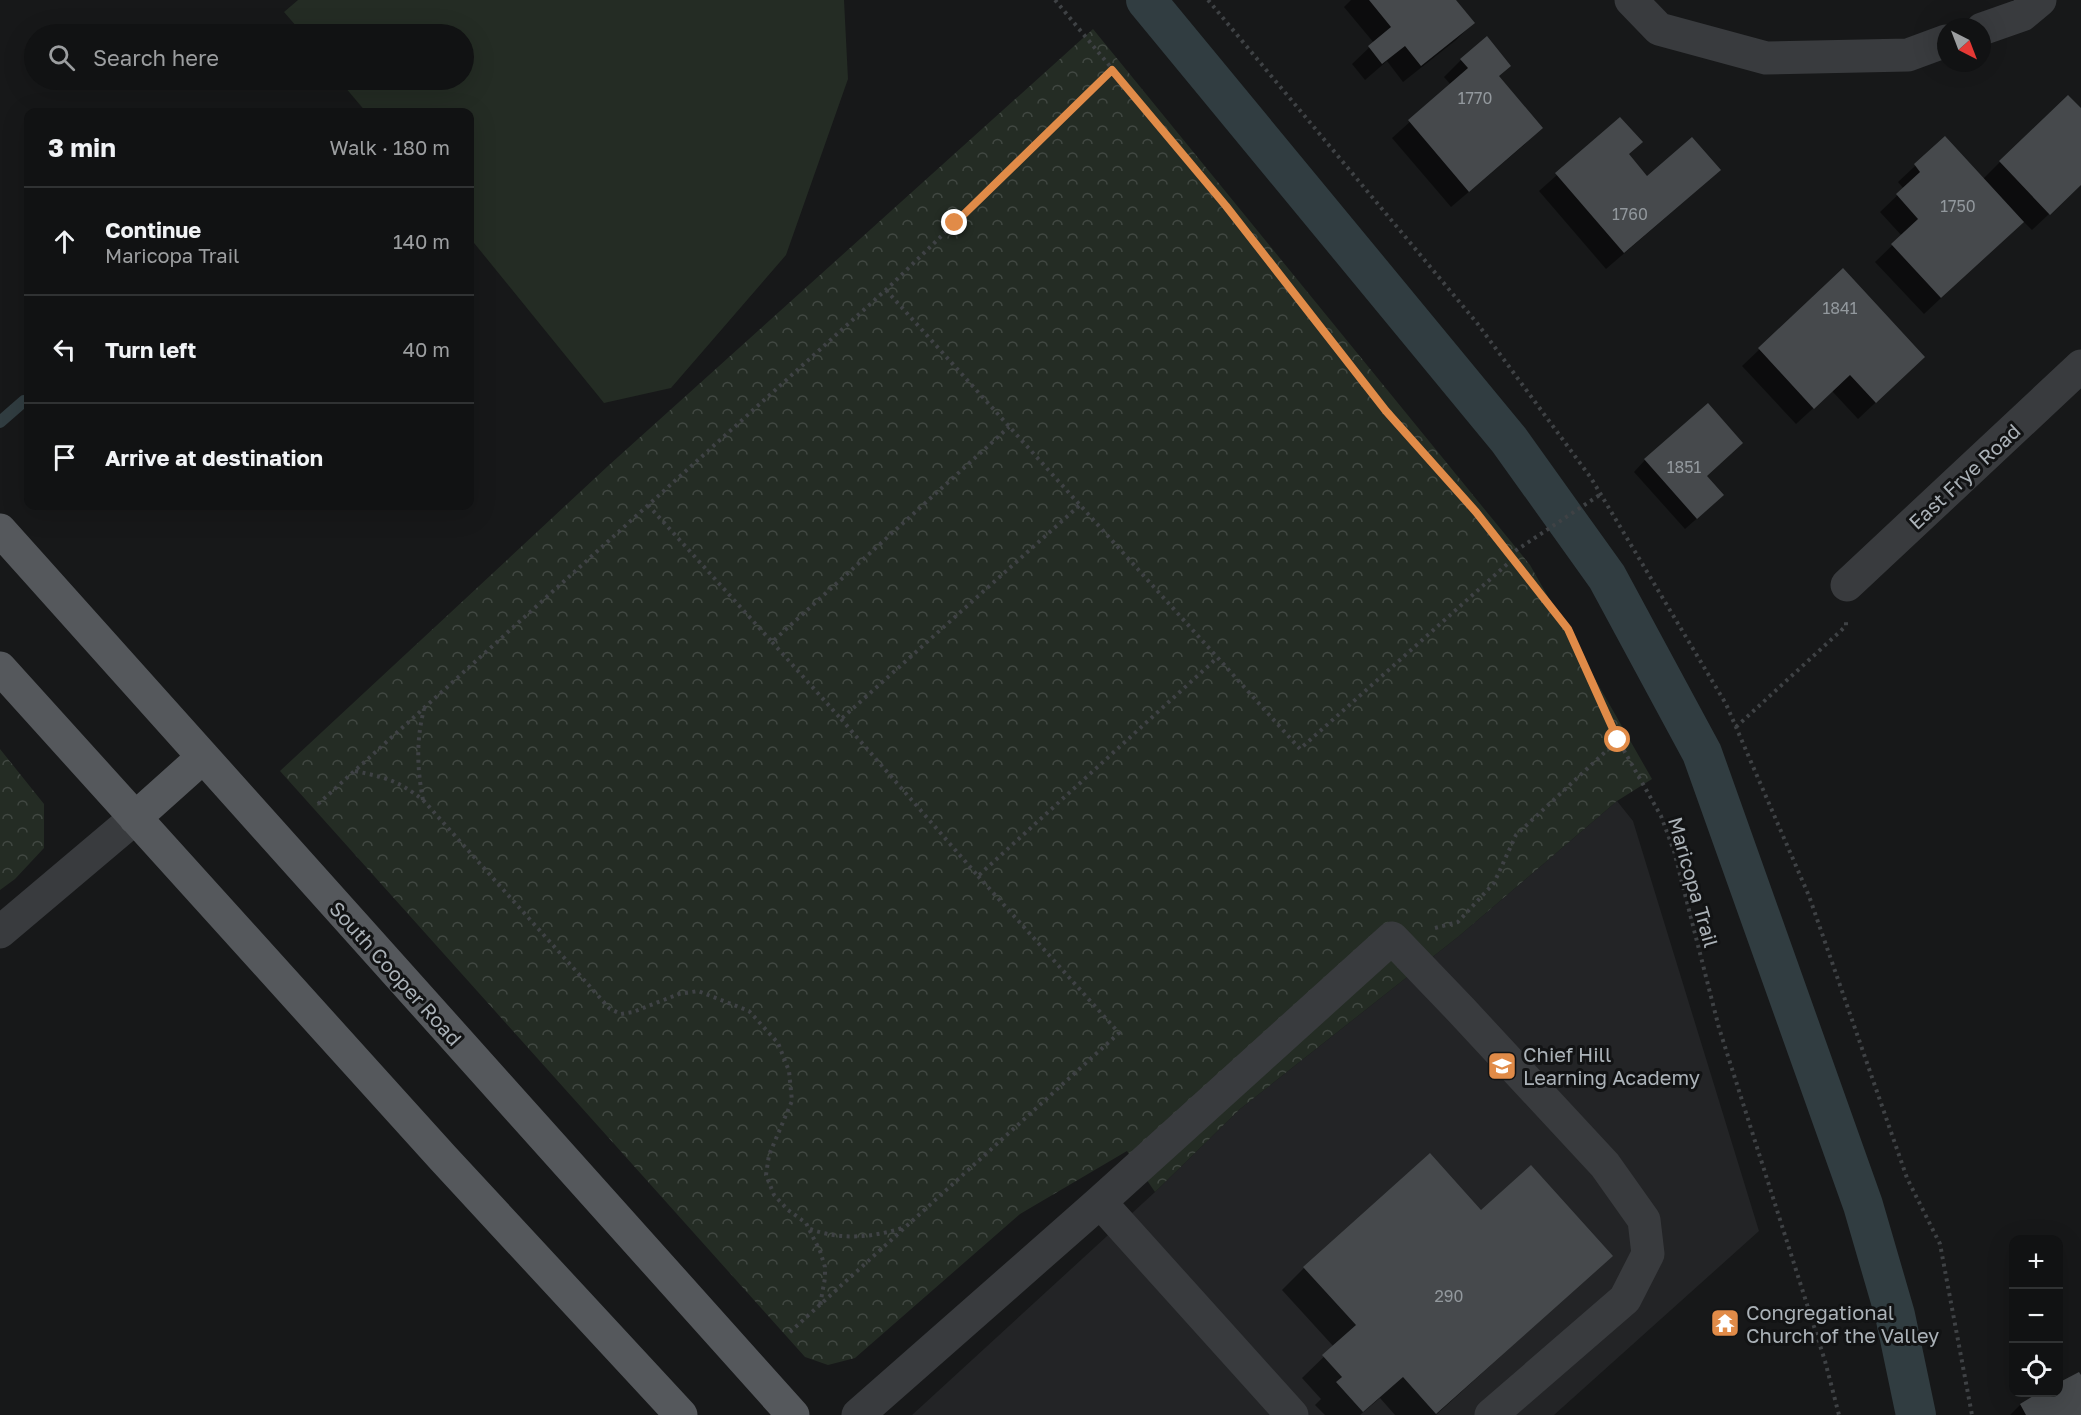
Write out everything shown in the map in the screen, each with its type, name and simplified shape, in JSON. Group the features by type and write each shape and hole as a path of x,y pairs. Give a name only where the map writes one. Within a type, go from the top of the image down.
{"main road":[{"name":"South Cooper Road","path":"0,531 793,1415"},
{"path":"0,668 459,1175 681,1415"},
{"path":"135,818 202,758"}],"street":[{"path":"1631,0 1659,29 1766,58 1908,55 1937,44"},
{"path":"1991,26 2022,15 2040,0"},
{"name":"East Frye Road","path":"1846,585 2081,366"},
{"path":"0,932 135,818"},
{"path":"858,1415 1100,1202 1392,938 1605,1165 1644,1220 1648,1254 1625,1299 1491,1415"},
{"path":"1100,1202 1292,1415"}],"path":[{"name":"Maricopa Trail","path":"1055,0 1226,206 1386,411 1476,512 1568,629 1618,740 1660,816 1674,851 1719,1028 1825,1361 1839,1415"},
{"path":"1208,0 1478,323 1601,494 1726,704 1809,896 1906,1178 1940,1244 1972,1415"},
{"path":"318,804 886,290 1112,70"},
{"path":"886,290 1300,749 1511,557 1601,494"},
{"path":"772,642 1010,427"},
{"path":"648,505 1119,1033 790,1332"},
{"path":"841,719 1080,505"},
{"path":"1736,727 1846,626 1846,585"},
{"path":"978,876 1217,658"},
{"path":"423,800 417,756 418,732 424,708"},
{"path":"1392,938 1458,922 1494,883 1516,835 1618,740"},
{"path":"355,771 388,778 404,785 423,800 610,1009 621,1014 633,1012 680,994 699,991 749,1011 778,1043 789,1071 792,1101 769,1155 766,1175 774,1195 809,1229 825,1267 820,1305"},
{"path":"809,1229 826,1235 853,1237 879,1236 906,1227"}],"shaded area":[{"name":"Chief Hill Learning Academy","path":"1617,801 1633,821 1759,1231 1554,1415 912,1415 1155,1192 1240,1109 1459,936"}],"green space":[{"path":"298,0 844,0 848,79 786,255 671,388 604,403 474,243 474,108 363,108 347,90 474,90 474,24 294,24 284,12"},
{"path":"1093,29 1530,565 1652,779 1617,801 1459,936 1240,1109 1155,1192 1127,1151 1020,1214 855,1358 828,1365 805,1357 280,771 608,466"},
{"path":"0,749 44,804 44,848 15,879 0,890"}],"building":[{"path":"1369,0 1456,0 1475,23 1421,66 1405,46 1382,64 1368,46 1391,27"},
{"path":"1487,36 1511,66 1499,76 1543,128 1469,192 1408,120 1468,68 1460,59"},
{"path":"2068,95 2081,108 2081,185 2050,215 1999,161"},
{"path":"1620,117 1643,142 1629,154 1647,176 1692,137 1721,170 1624,253 1555,173"},
{"path":"1945,136 2024,222 1941,298 1891,244 1918,219 1896,194 1920,172 1914,164"},
{"path":"1843,268 1925,357 1876,403 1850,375 1814,409 1758,348"},
{"path":"1708,403 1743,443 1707,476 1724,495 1697,519 1644,459"},
{"path":"1430,1153 1481,1210 1531,1165 1613,1256 1436,1414 1403,1377 1363,1412 1336,1382 1342,1377 1322,1355 1356,1325 1303,1267"},
{"path":"2079,1372 2081,1375 2081,1415 2026,1415 2020,1404 2032,1397 2063,1397 2063,1380"}],"waterway":[{"path":"1146,0 1509,440 1607,577 1702,753 1863,1205 1895,1315 1916,1415"},
{"path":"0,422 24,401"}],"place":[{"name":"Chief Hill Learning Academy","path":"1502,1066"},
{"name":"Congregational Church of the Valley","path":"1725,1323"}],"route":[{"path":"955,223 1112,70 1226,206 1386,411 1476,512 1568,629 1618,740"}]}
